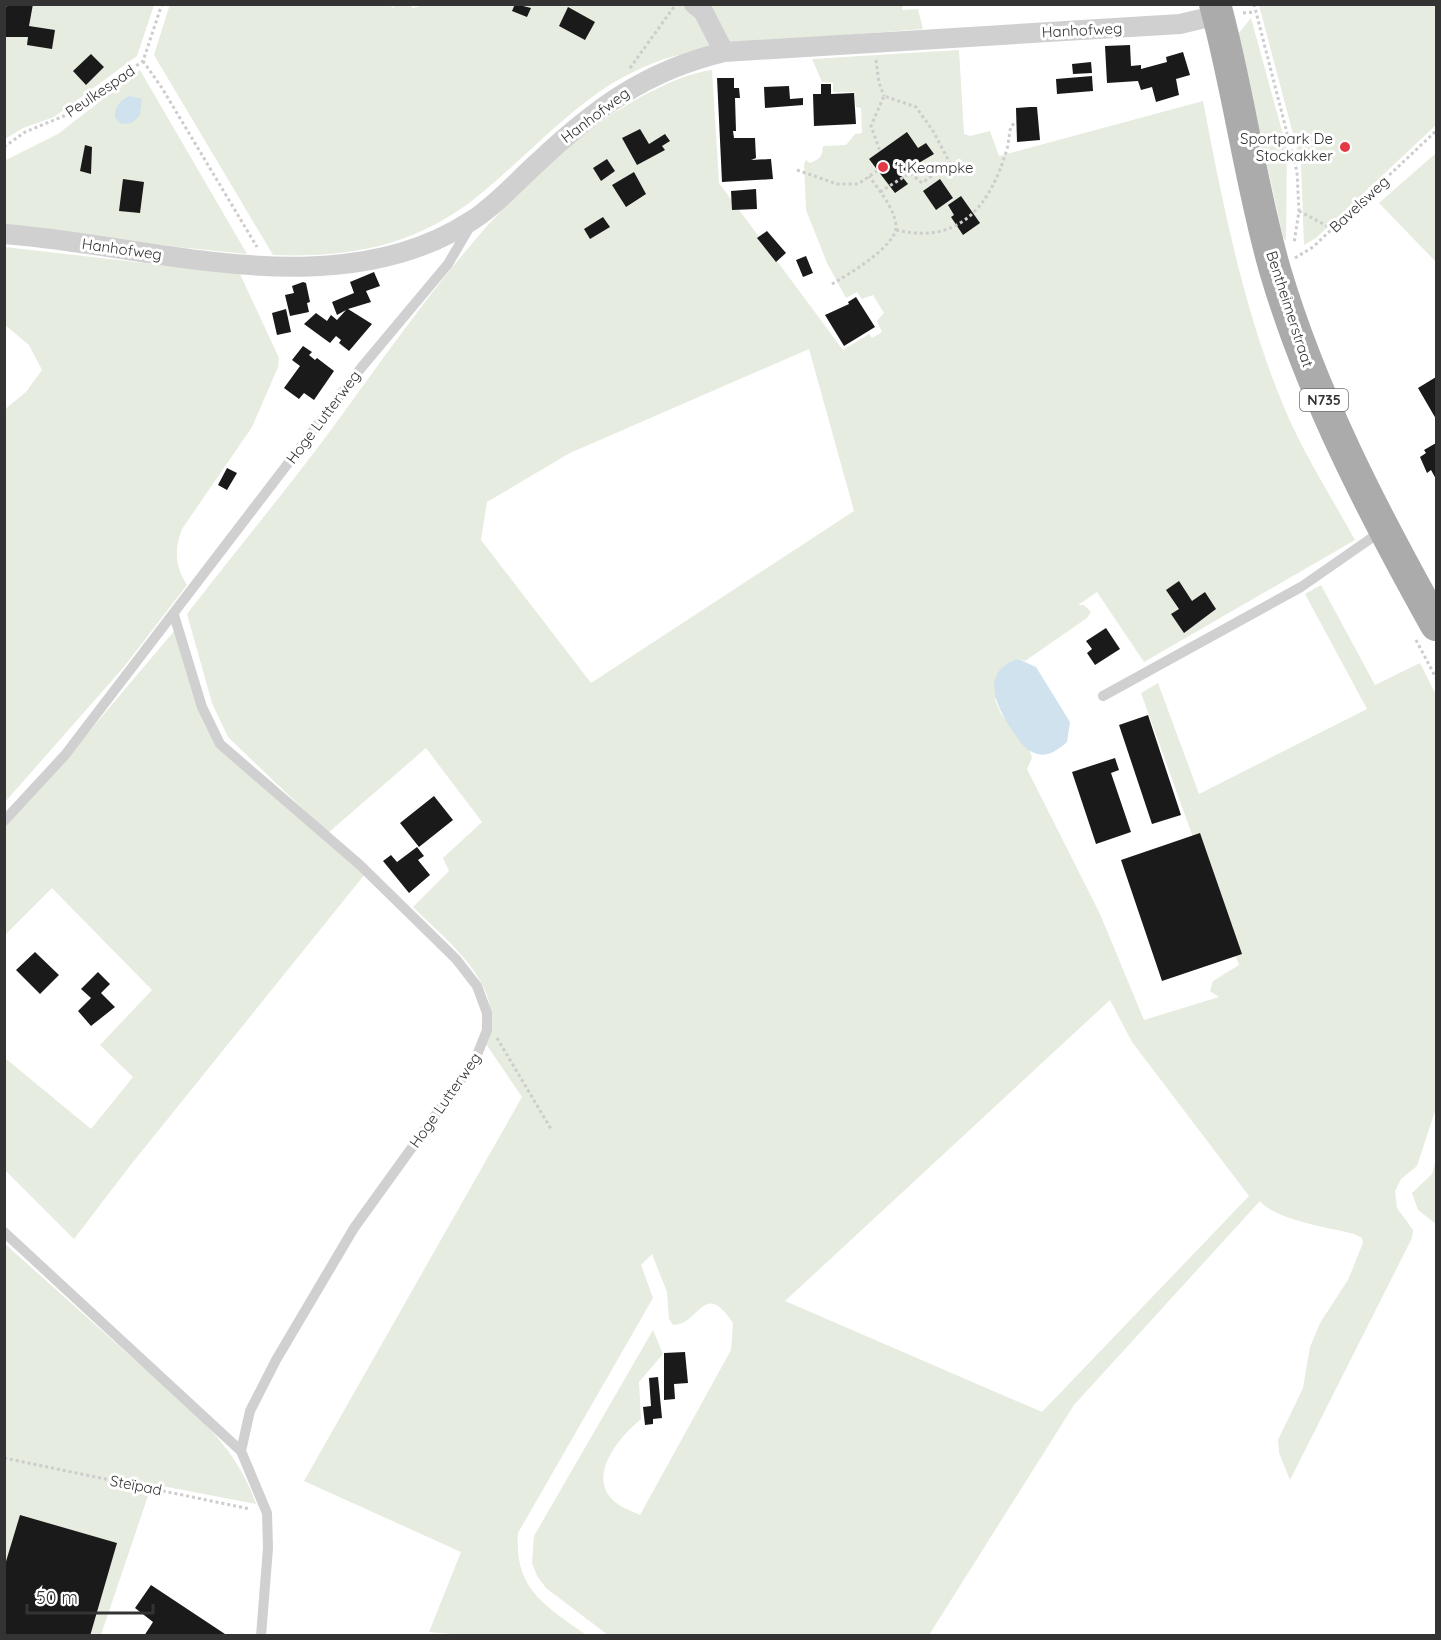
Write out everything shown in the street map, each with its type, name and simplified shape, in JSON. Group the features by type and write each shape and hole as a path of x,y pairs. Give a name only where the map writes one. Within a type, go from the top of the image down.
{"main road":[{"name":"Bentheimerstraat","path":"1217,10 1275,270 1308,365 1383,530 1437,625"}],"street":[{"path":"694,4 703,11 724,52"},
{"name":"Hanhofweg","path":"4,234 268,266 319,267 358,262 428,244 473,220 578,124 613,98 669,69 724,52 1180,24 1217,10"}],"lane":[{"name":"Hoge Lutterweg","path":"4,821 65,754 174,615 361,368 448,264 473,220"},
{"path":"1103,696 1300,587 1383,530"},
{"name":"Hoge Lutterweg","path":"174,615 202,707 220,744 360,865 456,958 477,986 484,1000 487,1021 483,1045 476,1060 354,1228 276,1360 250,1411 242,1451"},
{"path":"4,1232 242,1451 267,1513 268,1548 261,1635"}],"path":[{"name":"Peulkespad","path":"4,147 25,132 64,116 143,61 162,4"},
{"path":"613,98 619,83 676,4"},
{"path":"1254,4 1297,172 1299,212 1333,229"},
{"path":"873,43 879,83 884,96 871,126 880,151"},
{"path":"143,61 162,88 268,266"},
{"path":"880,192 910,173 922,183 950,163 933,131 916,107 884,96"},
{"path":"896,230 917,235 940,233 979,209 993,184 1008,146 1011,126 1015,123"},
{"name":"Bavelsweg","path":"1275,270 1313,247 1437,131"},
{"path":"797,170 819,180 837,184 858,184 877,171"},
{"path":"832,284 862,266 886,245 896,230 896,224 880,192 869,176"},
{"path":"487,1021 551,1129"},
{"name":"Steïpad","path":"4,1458 267,1513"}],"shaded area":[{"path":"170,4 390,4 394,9 393,5 409,5 413,8 428,4 684,5 696,14 712,44 656,62 607,87 567,117 478,196 431,227 381,245 355,251 273,255 154,55"},
{"path":"5,5 154,5 137,56 54,117 23,128 5,139"},
{"path":"705,5 903,5 902,10 918,9 923,29 729,44"},
{"name":"Sportpark De Stockakker","path":"1259,5 1436,5 1436,125 1316,238 1304,245 1301,164"},
{"path":"1251,18 1287,149 1286,241 1283,237 1238,34"},
{"path":"959,50 964,134 970,136 990,131 999,156 1203,101 1236,259 1271,375 1302,445 1355,540 1144,662 1097,592 1078,605 1084,605 1091,612 1087,618 1025,661 1018,659 995,700 1001,714 1030,751 1032,758 1027,769 1100,914 1144,1020 1219,997 1210,991 1213,981 1239,965 1141,693 1158,683 1199,794 1367,709 1305,594 1321,585 1375,685 1420,663 1436,695 1436,1108 1417,1166 1401,1179 1395,1191 1397,1208 1413,1230 1412,1238 1290,1480 1279,1453 1278,1440 1303,1388 1310,1347 1320,1323 1348,1280 1363,1243 1362,1238 1354,1234 1278,1214 1260,1201 1074,1405 929,1635 608,1635 546,1588 537,1576 532,1563 534,1536 653,1330 663,1354 639,1382 641,1419 616,1446 609,1458 603,1481 607,1492 615,1502 640,1515 731,1350 733,1323 715,1304 702,1307 682,1323 673,1325 669,1319 667,1292 652,1254 641,1265 653,1298 518,1533 521,1569 535,1594 545,1605 586,1635 473,1636 429,1632 461,1552 304,1481 522,1097 486,1044 491,1023 490,1004 483,985 458,951 413,907 449,871 443,858 482,822 426,748 328,833 228,737 212,703 187,614 322,442 428,298 466,250 507,205 549,163 595,126 644,95 677,80 712,70 719,183 843,350 869,334 872,338 882,332 877,321 884,313 873,295 862,299 857,292 846,298 827,263 806,210 804,164 806,160 810,163 818,159 823,146 846,145 855,134 862,133 861,108 856,107 854,92 833,92 833,83 822,82 812,59","holes":["809,349 854,511 591,683 481,540 487,502 570,453","1110,1000 1132,1042 1249,1196 1042,1412 785,1301"]},
{"path":"140,70 247,254 5,227 4,161 58,134"},
{"path":"1436,153 1436,262 1379,203"},
{"path":"5,247 240,274 279,358 278,367 252,427 182,529 177,558 187,585 123,668 5,802 4,410 26,392 42,370 29,345 5,325"},
{"path":"175,630 223,752 365,874 129,1167 74,1239 5,1170 5,1058 91,1129 133,1077 100,1045 152,990 52,888 5,935 5,825 77,746"},
{"path":"1436,1159 1436,1224 1418,1210 1412,1193 1432,1174"},
{"path":"4,1243 202,1421 234,1459 256,1504 152,1484 101,1635 5,1635"}],"water":[{"path":"129,96 142,99 140,115 132,123 121,124 115,118 116,111 120,102"},
{"path":"1018,659 1036,667 1070,722 1067,742 1050,753 1042,755 1034,753 1024,746 997,702 995,682 998,673 1006,665"}],"building":[{"path":"8,4 33,4 29,26 55,30 52,49 27,45 28,37 4,37 4,10"},
{"path":"515,4 531,8 527,17 512,11"},
{"path":"568,7 595,22 585,40 559,26"},
{"path":"1130,45 1131,66 1141,65 1141,69 1167,62 1166,57 1183,52 1190,75 1176,79 1179,95 1156,102 1152,87 1141,90 1138,81 1107,83 1105,46"},
{"path":"91,54 104,67 86,85 73,71"},
{"path":"1091,62 1092,73 1073,74 1072,64"},
{"path":"1092,76 1093,91 1057,94 1056,79"},
{"path":"717,78 734,78 734,88 739,88 740,98 735,98 736,131 733,131 734,138 755,138 756,158 751,160 771,159 773,179 722,182"},
{"path":"821,84 831,84 831,94 854,93 856,124 814,126 813,94 821,94"},
{"path":"789,86 790,99 803,98 803,105 765,108 764,87"},
{"path":"1037,107 1040,140 1017,142 1016,108"},
{"path":"640,129 649,144 665,134 670,141 662,146 665,150 637,165 622,138"},
{"path":"907,132 918,148 926,143 934,154 900,174 908,184 895,193 869,159"},
{"path":"85,145 92,147 91,174 80,171"},
{"path":"607,159 615,171 601,181 593,168"},
{"path":"634,172 646,194 626,207 612,185"},
{"path":"123,179 144,182 140,213 119,211"},
{"path":"940,179 953,198 936,210 923,191"},
{"path":"756,189 757,209 732,210 731,191"},
{"path":"961,196 980,223 963,235 951,217 954,215 948,205"},
{"path":"603,217 610,227 590,239 584,229"},
{"path":"767,231 786,253 776,262 757,238"},
{"path":"806,256 813,273 803,277 796,260"},
{"path":"374,272 380,286 366,291 371,302 348,309 372,324 349,351 339,343 341,340 336,336 330,343 304,324 316,313 327,321 331,315 337,320 346,310 337,315 332,302 354,293 350,282"},
{"path":"306,283 310,302 307,303 309,312 290,316 285,295 294,293 292,286"},
{"path":"856,297 875,327 844,346 825,315 849,304 848,302"},
{"path":"286,309 291,332 277,335 272,313"},
{"path":"303,346 312,352 309,355 315,360 317,358 334,371 314,400 304,393 299,399 284,388 300,366 292,360"},
{"path":"1436,377 1436,419 1418,388"},
{"path":"1436,443 1436,479 1431,470 1427,473 1420,457 1426,453 1424,450"},
{"path":"227,468 237,473 227,490 218,485"},
{"path":"1179,581 1192,601 1205,592 1216,609 1184,633 1171,614 1179,609 1166,590"},
{"path":"1106,628 1120,649 1095,665 1087,653 1092,649 1086,641"},
{"path":"1148,715 1181,815 1152,824 1119,725"},
{"path":"1115,758 1119,770 1111,773 1131,832 1096,844 1072,772"},
{"path":"434,796 453,820 419,847 400,823"},
{"path":"1200,833 1242,954 1162,981 1121,860"},
{"path":"417,847 424,856 418,860 430,875 409,893 383,861 391,855 397,862"},
{"path":"35,952 59,975 40,994 16,970"},
{"path":"98,972 110,984 101,993 115,1007 91,1026 78,1011 91,998 81,989"},
{"path":"685,1352 688,1383 674,1384 675,1399 664,1400 664,1353"},
{"path":"658,1377 662,1418 653,1419 653,1424 645,1425 643,1407 651,1406 649,1378"},
{"path":"20,1515 117,1543 90,1636 4,1636 4,1568"},
{"path":"151,1585 228,1636 144,1636 153,1622 135,1608"}],"place":[{"name":"Sportpark De Stockakker","path":"1345,147"},
{"name":"'t Keampke","path":"883,167"}]}
